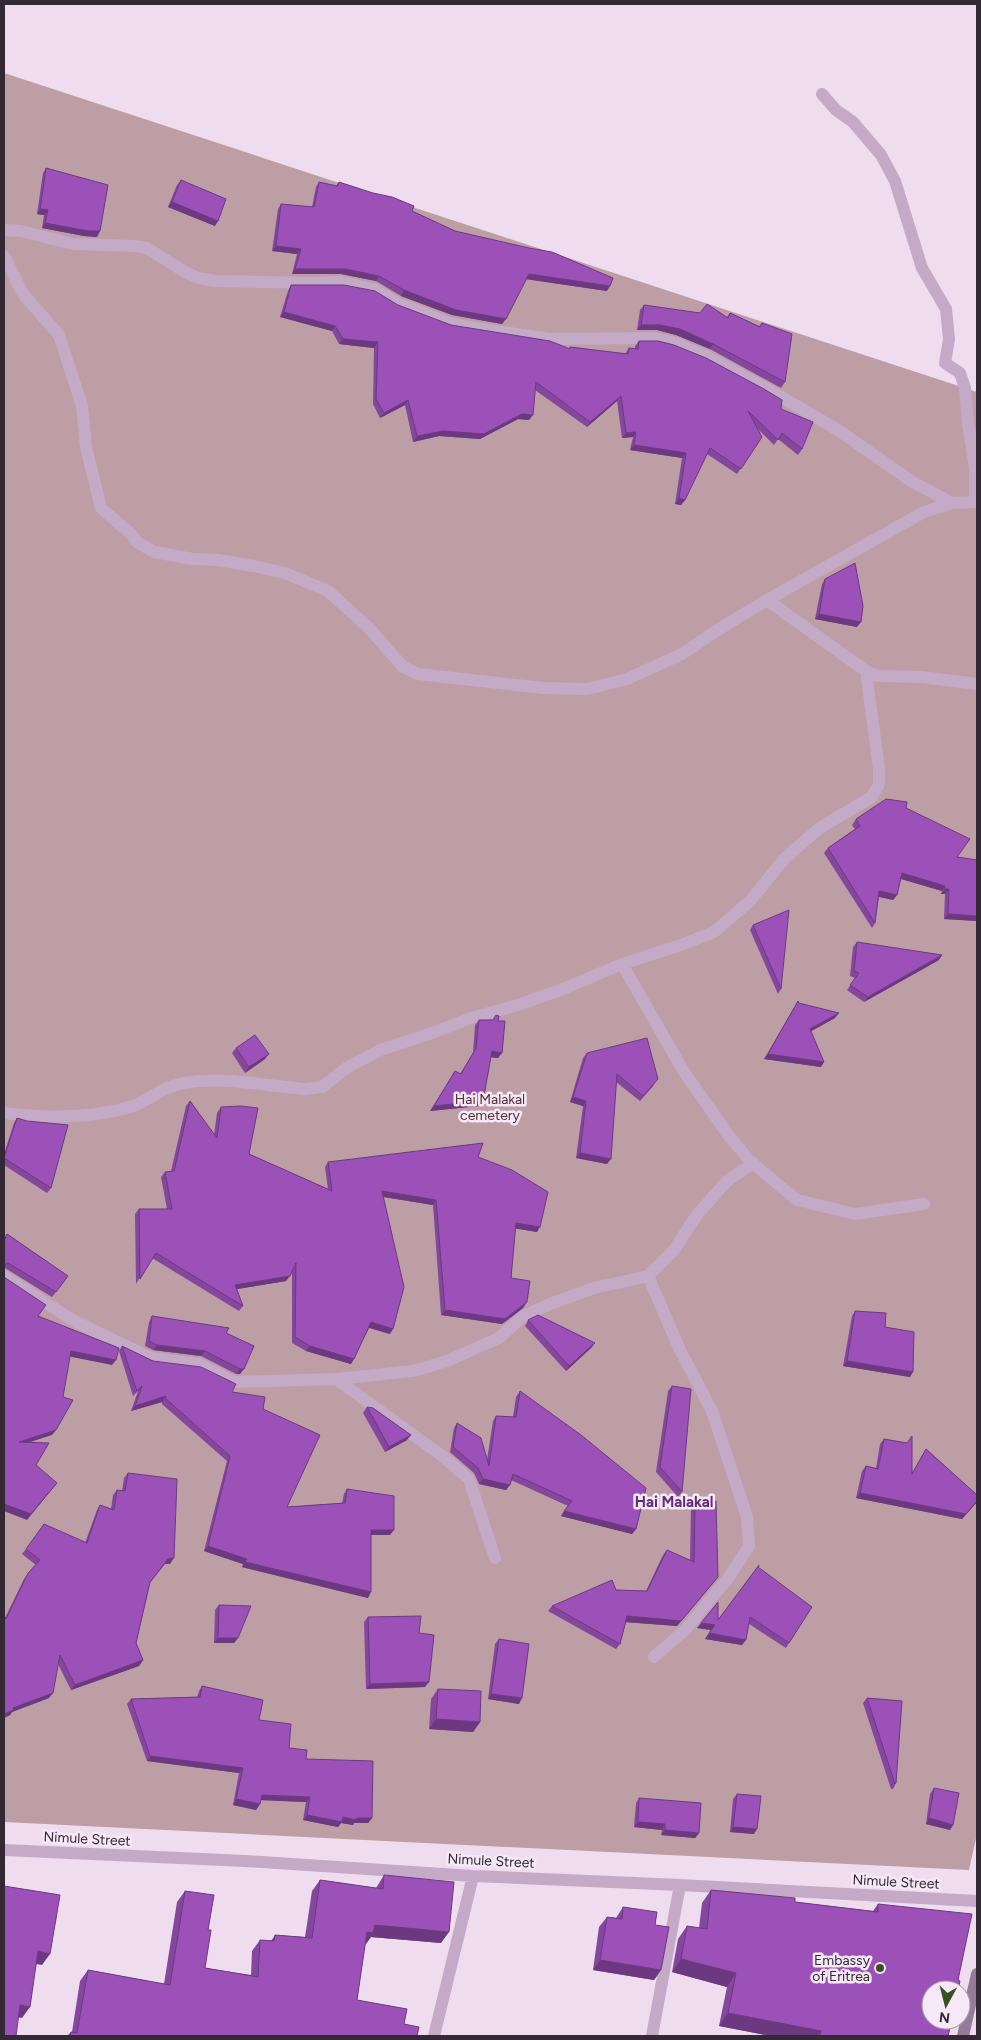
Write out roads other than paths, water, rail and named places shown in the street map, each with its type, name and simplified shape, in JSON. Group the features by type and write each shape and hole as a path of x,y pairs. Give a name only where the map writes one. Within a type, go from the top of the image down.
{"street":[{"path":"4,256 23,294 58,335 82,406 86,447 100,508 131,534 137,542 154,552 193,559 218,560 285,573 328,591 369,628 403,667 418,674 543,688 587,689 627,679 682,654 767,600 924,512 952,503 976,502 975,468 965,388 960,373 945,363 949,339 946,309 922,268 895,181 881,155 853,122 836,110 822,94"},
{"path":"4,230 22,231 73,244 147,248 185,272 198,278 216,281 341,282 374,289 397,303 450,323 552,339 655,338 673,342 706,356 764,386 838,430 911,481 952,503"},
{"path":"767,600 866,671 878,676 922,677 977,684"},
{"path":"4,1114 57,1116 116,1111 135,1106 157,1092 182,1083 209,1080 306,1089 322,1087 348,1067 380,1050 471,1018 518,1005 563,989 622,964 714,932 750,901 785,858 821,826 872,797 879,784 879,768 866,671"},
{"path":"622,964 684,1072 729,1136 753,1163 797,1200 856,1214 924,1204"},
{"path":"4,1276 74,1321 151,1358 200,1364 234,1382 336,1379 413,1371 447,1361 499,1338 522,1317 550,1304 594,1288 648,1276 674,1250 696,1216 727,1181 753,1163"},
{"path":"648,1276 680,1350 712,1411 747,1517 749,1546 730,1577 685,1630 654,1657"},
{"path":"336,1379 441,1455 470,1479 495,1558"},
{"name":"Nimule Street","path":"4,1850 245,1861 473,1876 977,1901"},
{"path":"434,2036 473,1876"},
{"path":"652,2036 680,1885"},
{"path":"963,2036 977,1974"}],"place":[{"name":"Embassy of Eritrea","path":"880,1968"}],"district":[{"name":"Hai Malakal","path":"674,1502"}],"park label":[{"name":"Hai Malakal cemetery","path":"490,1108"}]}
